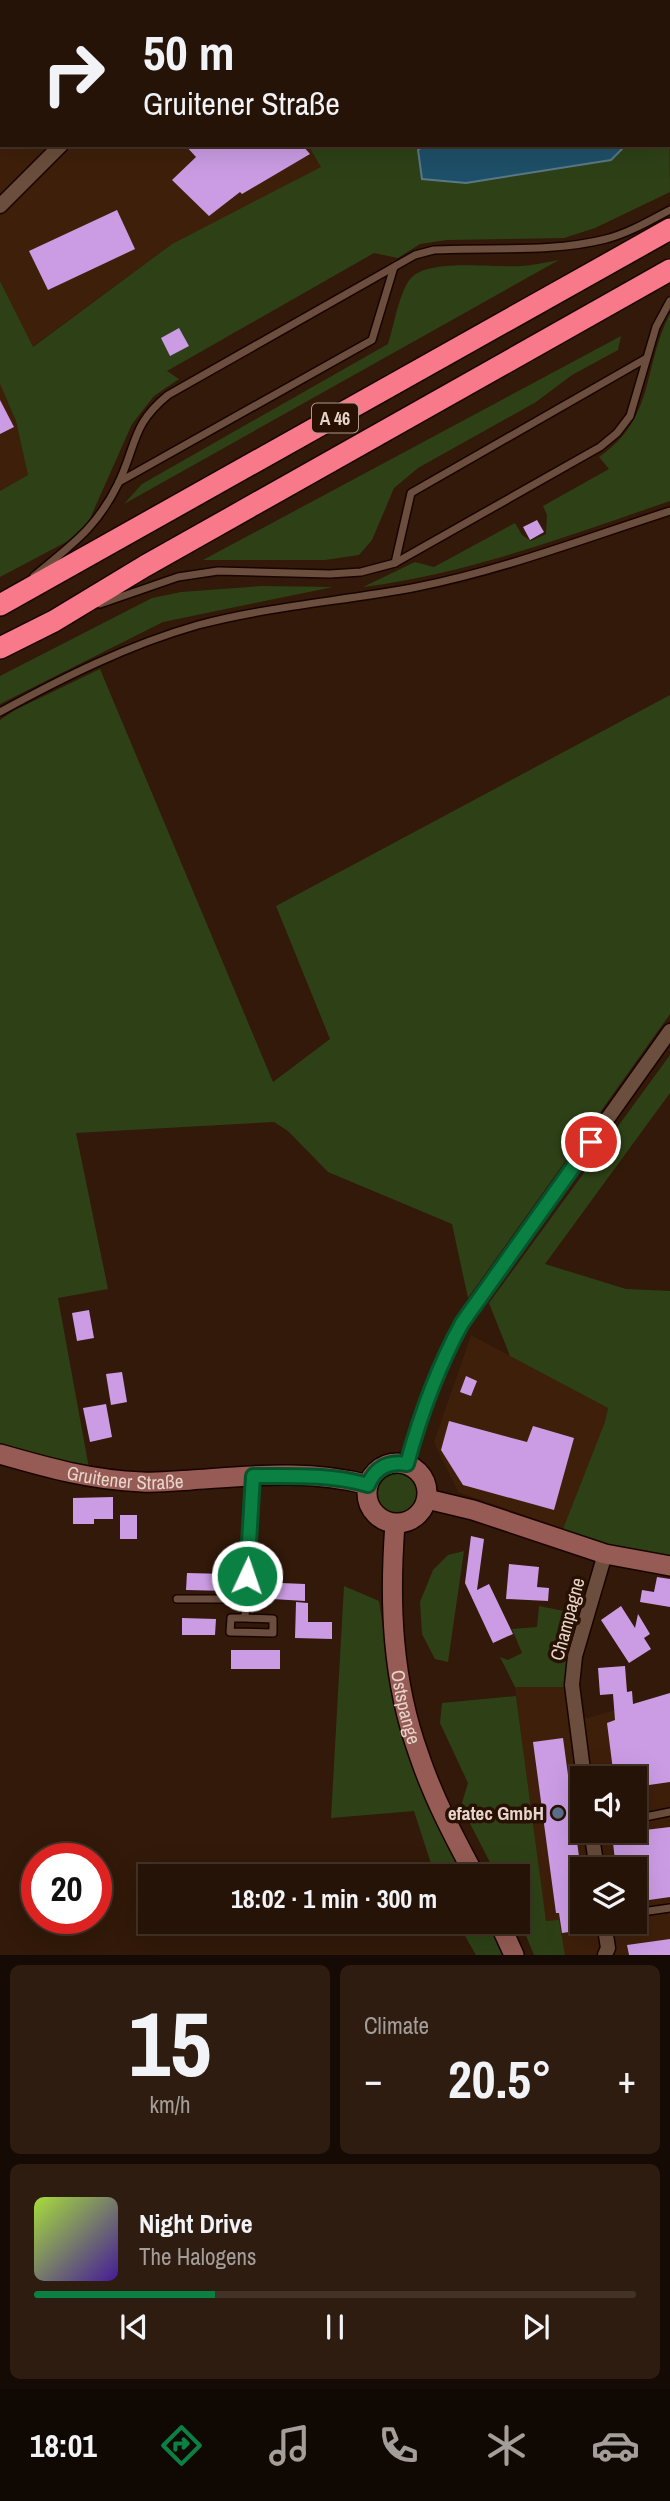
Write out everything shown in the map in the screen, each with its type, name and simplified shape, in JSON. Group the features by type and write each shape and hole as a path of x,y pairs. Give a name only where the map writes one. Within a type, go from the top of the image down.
{"highway":[{"name":"A 46","path":"0,604 670,229"},
{"name":"A 46","path":"0,648 54,621 145,566 670,270"}],"main road":[{"name":"Gruitener Straße","path":"0,1454 79,1476 145,1482 253,1476 324,1477 347,1479 368,1485"},
{"path":"407,1464 423,1476 427,1487 423,1510 404,1523 395,1524 380,1519 367,1500 368,1485 376,1472 386,1465 407,1464"},
{"path":"427,1499 473,1510 605,1555 670,1566"},
{"name":"Ostspange","path":"395,1524 392,1617 395,1657 402,1695 428,1781 469,1864"},
{"path":"504,1934 514,1955"}],"street":[{"path":"0,206 59,147"},
{"path":"407,1464 443,1360 462,1323 670,1031"},
{"name":"Champagne","path":"582,1766 572,1685 575,1656 605,1555"},
{"path":"605,1955 608,1948 606,1934"}],"lane":[{"path":"0,604 80,540 119,483 140,426 152,409 168,395 415,256 434,250 572,245 606,239 634,229 670,210"},
{"path":"119,483 372,340 394,267"},
{"path":"54,621 178,577 218,571 330,574 361,572 395,564 600,447 617,433 630,416 656,327 670,301"},
{"path":"395,564 411,493 645,359"},
{"path":"0,712 109,656 198,625 277,608 418,587 483,572 670,510"},
{"path":"245,1618 253,1476"},
{"path":"177,1600 246,1599"},
{"path":"231,1618 245,1618 273,1619 273,1633 230,1632 231,1618"},
{"path":"647,1817 670,1812"},
{"path":"647,1911 670,1908"}],"shaded area":[{"path":"0,147 309,147 322,167 172,244 32,347 0,281"},
{"path":"0,384 16,421 28,475 0,491"},
{"path":"471,1335 608,1408 606,1422 563,1529 458,1492 434,1442"},
{"path":"515,1687 564,1687 568,1712 588,1718 670,1693 670,1955 565,1955 559,1921 546,1922"}],"green space":[{"path":"309,147 422,147 418,150 611,160 624,147 670,147 670,192 595,228 564,238 447,240 420,244 398,258 374,253 167,371 179,379 154,396 132,424 88,523 68,541 0,577 0,491 28,475 16,421 0,384 0,281 33,347 172,244 321,167"},
{"path":"559,260 124,504 142,484 388,344 403,292 411,278 420,272 447,266 522,266"},
{"path":"670,314 670,501 480,563 403,581 363,587 415,562 434,567 515,523 522,535 531,541 546,534 547,515 543,506 609,469 599,457 617,442 639,409 661,334"},
{"path":"621,336 618,350 572,375 536,402 418,468 394,488 372,540 359,555 325,560 203,560"},
{"path":"262,586 333,587 163,622 0,704 0,676 152,598 181,592"},
{"path":"100,669 273,1082 330,1039 276,906 670,695 670,1014 468,1298 452,1224 328,1172 288,1131 274,1122 76,1133 108,1289 58,1298 89,1468 0,1447 0,720"},
{"path":"670,1055 670,1093 545,1264 626,1289 670,1291 670,1558 607,1546 563,1529 608,1408 510,1356 489,1303"},
{"path":"398,1474 412,1480 418,1494 412,1508 398,1514 384,1508 378,1494 384,1480"},
{"path":"464,1551 448,1662 435,1659 422,1634 420,1602 433,1570 448,1555"},
{"path":"344,1586 379,1601 392,1689 460,1864 431,1864 414,1811 331,1818"},
{"path":"539,1606 579,1614 567,1657 564,1687 515,1687 500,1657 508,1660 522,1653 512,1629 537,1627"},
{"path":"516,1696 546,1921 559,1920 565,1955 534,1955 525,1934 530,1934 530,1864 491,1864 461,1806 468,1783 440,1723 442,1703"},
{"path":"464,1934 494,1934 504,1955 476,1955"}],"water":[{"path":"422,147 624,147 611,160 466,183 422,179 418,150"}],"building":[{"path":"187,147 304,147 310,154 242,194 240,192 209,216 172,180 196,157"},
{"path":"117,210 135,249 48,290 29,251"},
{"path":"179,328 189,346 170,356 161,338"},
{"path":"0,400 14,427 0,434"},
{"path":"537,520 544,532 530,540 523,527"},
{"path":"89,1310 94,1338 77,1341 72,1313"},
{"path":"122,1372 127,1402 111,1405 106,1374"},
{"path":"466,1376 477,1381 471,1396 460,1392"},
{"path":"106,1404 112,1437 90,1442 83,1408"},
{"path":"449,1421 527,1442 533,1426 574,1438 554,1510 463,1485 441,1450"},
{"path":"113,1497 113,1519 94,1519 94,1524 73,1524 73,1498"},
{"path":"120,1515 137,1515 137,1539 120,1539"},
{"path":"471,1536 484,1539 477,1590 489,1584 513,1634 493,1643 465,1583"},
{"path":"509,1564 539,1567 537,1587 549,1588 548,1601 506,1599"},
{"path":"187,1573 227,1574 227,1591 186,1590"},
{"path":"657,1577 670,1579 670,1607 640,1602 642,1590 654,1592"},
{"path":"257,1582 305,1584 305,1601 256,1598"},
{"path":"296,1602 308,1603 308,1622 332,1622 332,1639 295,1638"},
{"path":"621,1606 635,1628 638,1614 650,1634 644,1638 651,1649 629,1663 601,1620"},
{"path":"182,1618 216,1619 215,1635 182,1635"},
{"path":"231,1650 280,1650 280,1669 231,1669"},
{"path":"625,1666 627,1692 632,1691 633,1704 670,1693 670,1782 647,1785 647,1766 612,1766 607,1723 615,1720 613,1694 600,1695 598,1668"},
{"path":"563,1738 570,1790 570,1843 577,1843 579,1857 570,1857 570,1932 562,1933 559,1913 556,1913 533,1742"},
{"path":"670,1827 670,1897 647,1900 647,1857 615,1857 613,1843 647,1843 647,1830"},
{"path":"670,1939 670,1955 629,1955 627,1945"}],"place":[{"name":"efatec GmbH","path":"558,1813"}],"route":[{"path":"247,1576 253,1476 324,1477 347,1479 368,1485 380,1468 391,1463 407,1464 443,1360 462,1323 591,1142"}]}
